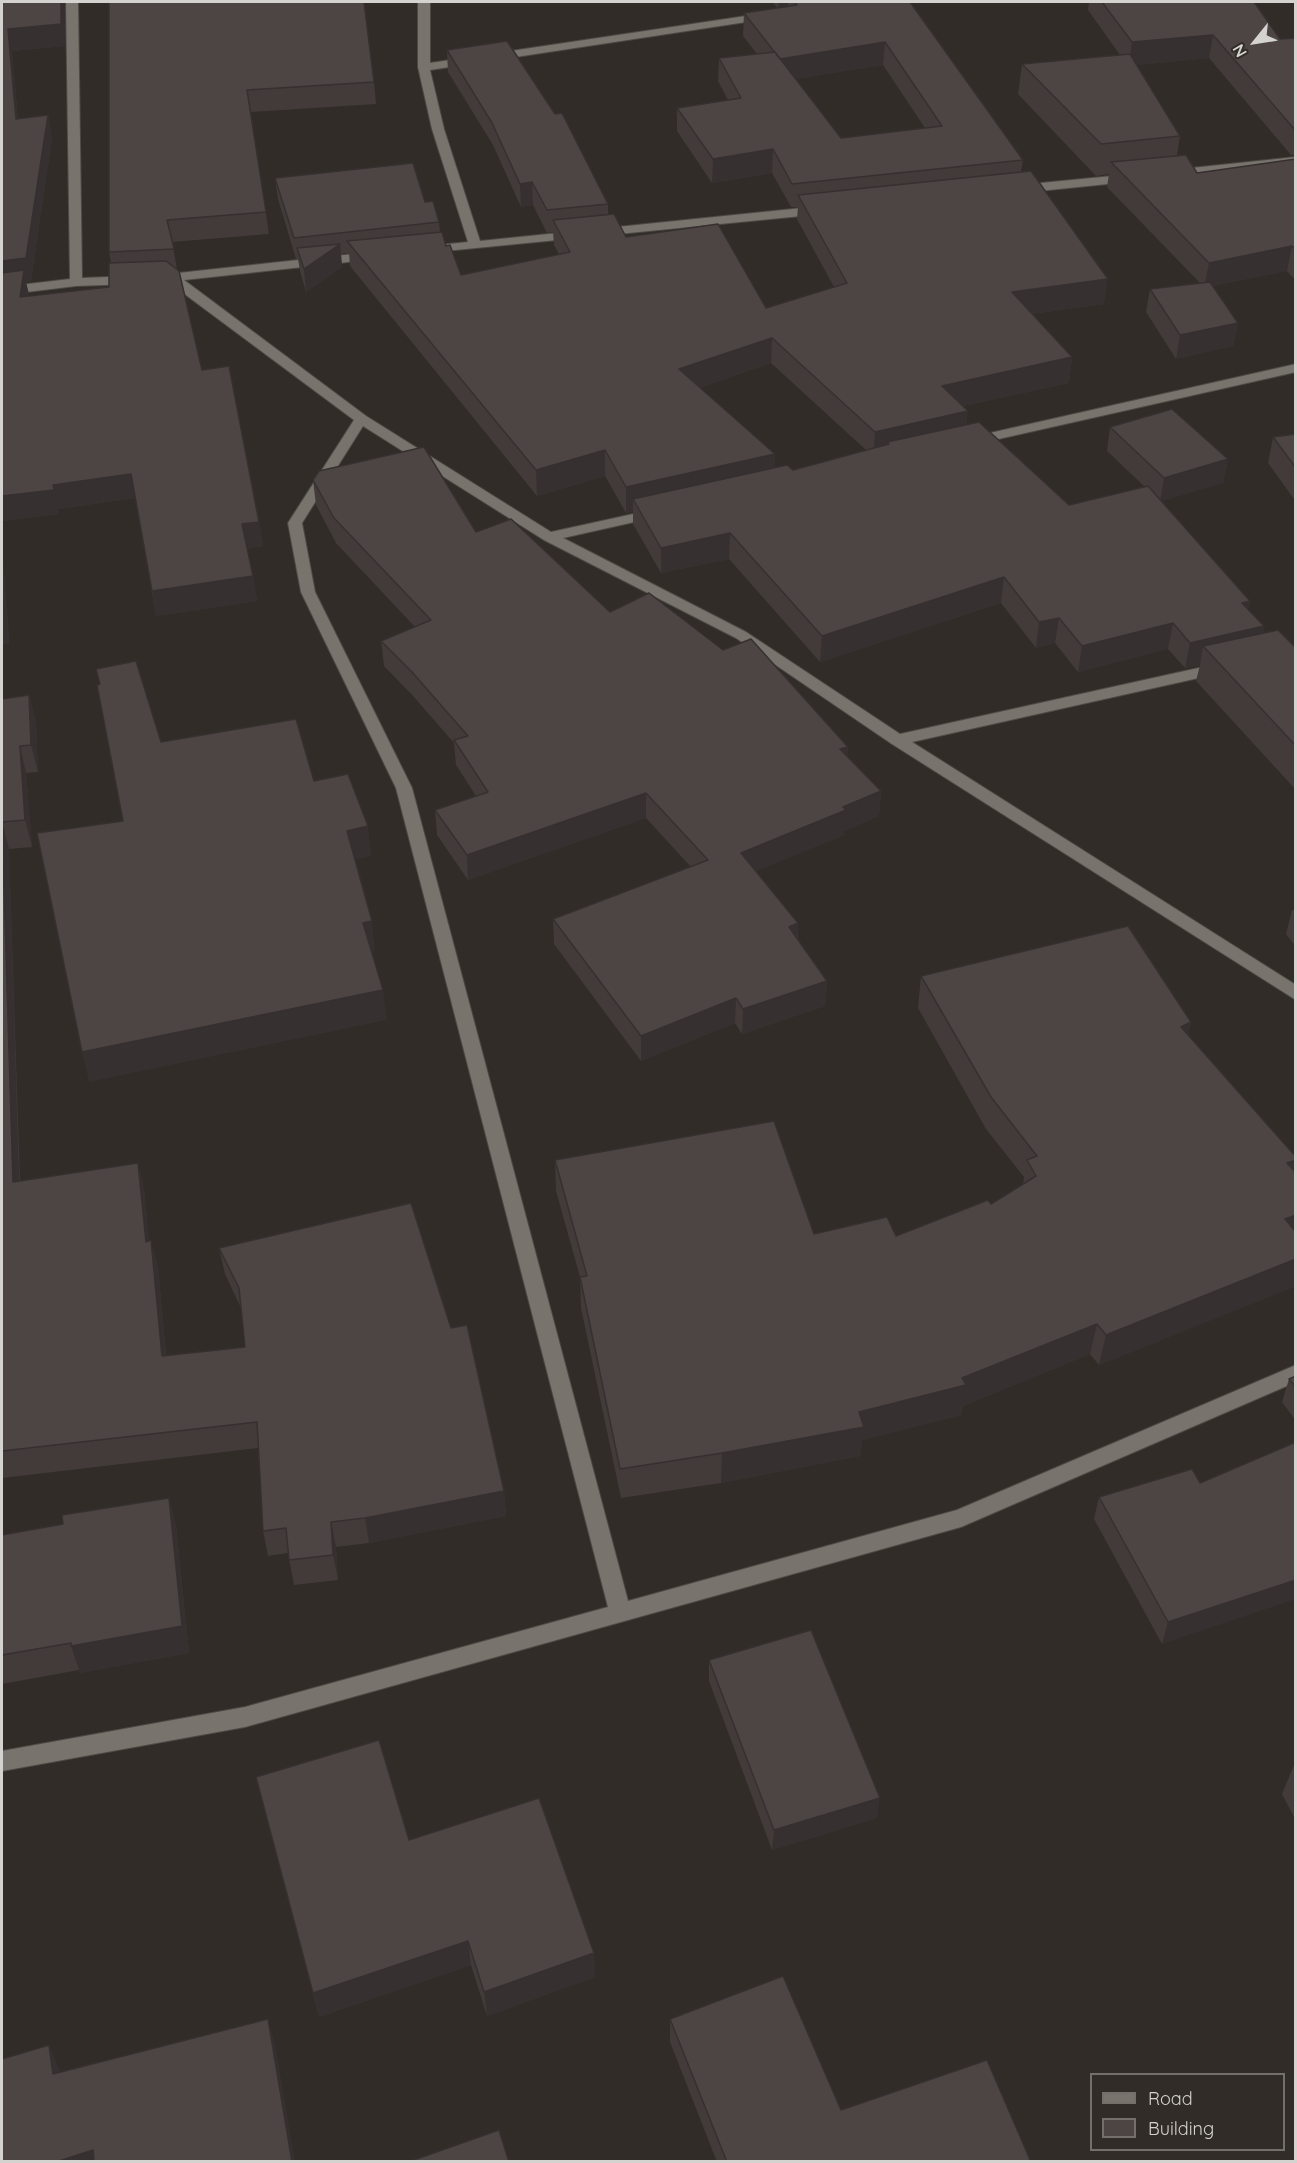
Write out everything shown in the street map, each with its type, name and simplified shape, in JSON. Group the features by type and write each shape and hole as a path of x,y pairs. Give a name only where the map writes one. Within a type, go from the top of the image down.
{"street":[{"path":"72,2 76,282"},
{"path":"424,2 424,67 438,129 474,245"},
{"path":"424,67 782,13"},
{"path":"1165,175 1296,161"},
{"path":"1010,190 1141,177"},
{"path":"417,252 831,209"},
{"path":"2,291 76,282 173,278 382,255"},
{"path":"173,278 361,418 549,537 741,635 898,740 1296,994"},
{"path":"957,445 1296,368"},
{"path":"361,418 295,523 308,592 404,788 620,1613"},
{"path":"549,537 666,510"},
{"path":"898,740 1237,664"},
{"path":"2,1761 245,1717 961,1518 1296,1373"}],"building":[{"path":"2,2 61,2 61,24 8,29 16,119 48,115 26,258 2,261"},
{"path":"109,2 364,2 374,82 247,90 266,212 167,220 174,249 109,252"},
{"path":"794,2 910,2 1023,160 792,184 773,149 713,159 677,108 741,98 719,58 775,52 744,13 797,5","holes":["885,42 942,126 841,138 780,59"]},
{"path":"1102,2 1254,2 1280,39 1296,38 1296,131 1213,35 1132,42"},
{"path":"507,41 555,114 562,113 608,204 547,210 532,182 520,184 492,123 447,50"},
{"path":"1130,54 1180,136 1101,144 1022,64"},
{"path":"1186,155 1197,173 1296,159 1296,250 1292,246 1209,263 1111,162"},
{"path":"413,163 425,202 433,201 439,222 294,238 275,178"},
{"path":"1031,171 1108,279 1012,292 1072,357 942,386 968,411 875,432 772,338 679,369 775,454 626,487 605,450 536,470 347,241 442,232 446,246 450,245 461,275 570,252 553,220 614,214 626,237 718,224 766,308 847,283 798,195"},
{"path":"340,244 304,269 297,248"},
{"path":"166,261 179,271 202,370 229,366 259,522 242,524 253,576 152,591 131,474 53,485 54,490 2,496 2,273 24,270 20,297 109,287 109,263"},
{"path":"1210,282 1238,323 1180,335 1150,289"},
{"path":"1172,409 1228,459 1164,478 1110,427"},
{"path":"979,422 1069,505 1148,486 1250,601 1242,603 1264,626 1190,643 1173,623 1082,646 1059,618 1039,622 1004,577 822,636 730,533 661,548 633,499 787,465 793,470 889,444 887,442"},
{"path":"1296,434 1296,468 1273,437"},
{"path":"424,447 476,532 511,519 610,612 649,593 723,650 751,639 848,747 840,749 881,791 843,807 846,810 741,853 798,923 789,927 827,981 743,1009 736,998 641,1036 553,919 708,860 646,793 467,855 435,810 488,792 454,740 468,736 412,672 381,641 431,620 334,518 313,480 319,471"},
{"path":"2,588 4,619 2,619"},
{"path":"1278,630 1296,648 1296,746 1203,646"},
{"path":"136,661 161,742 296,719 314,781 348,774 368,826 347,831 372,921 363,923 383,990 82,1052 37,833 123,821 97,685 100,684 96,669"},
{"path":"29,695 31,745 20,746 25,820 2,822 2,699"},
{"path":"2,822 13,1182 138,1163 146,1242 151,1240 162,1356 245,1347 239,1288 219,1248 411,1203 451,1328 467,1325 504,1491 365,1518 331,1522 333,1555 289,1560 286,1528 263,1531 257,1422 2,1451"},
{"path":"1128,926 1191,1022 1181,1027 1296,1157 1296,1160 1287,1163 1296,1173 1296,1215 1285,1219 1296,1232 1296,1259 1106,1335 1097,1324 962,1378 966,1385 859,1412 864,1427 620,1469 580,1277 587,1276 555,1160 774,1121 814,1234 887,1217 896,1236 988,1200 991,1204 1036,1176 1027,1160 1037,1156 991,1097 921,976"},
{"path":"1296,1376 1296,1387 1289,1379"},
{"path":"1296,1442 1296,1580 1168,1622 1099,1497 1192,1469 1200,1483"},
{"path":"169,1498 182,1626 71,1646 71,1643 2,1655 2,1535 63,1524 62,1515"},
{"path":"811,1630 880,1798 774,1830 709,1660"},
{"path":"379,1740 409,1840 539,1798 594,1953 484,1992 468,1941 313,1993 256,1777"},
{"path":"783,1976 841,2110 987,2060 1031,2162 727,2162 670,2019"},
{"path":"268,2019 292,2162 94,2162 93,2150 56,2162 2,2162 2,2059 49,2045 53,2074"},
{"path":"499,2130 509,2162 408,2162"}]}
